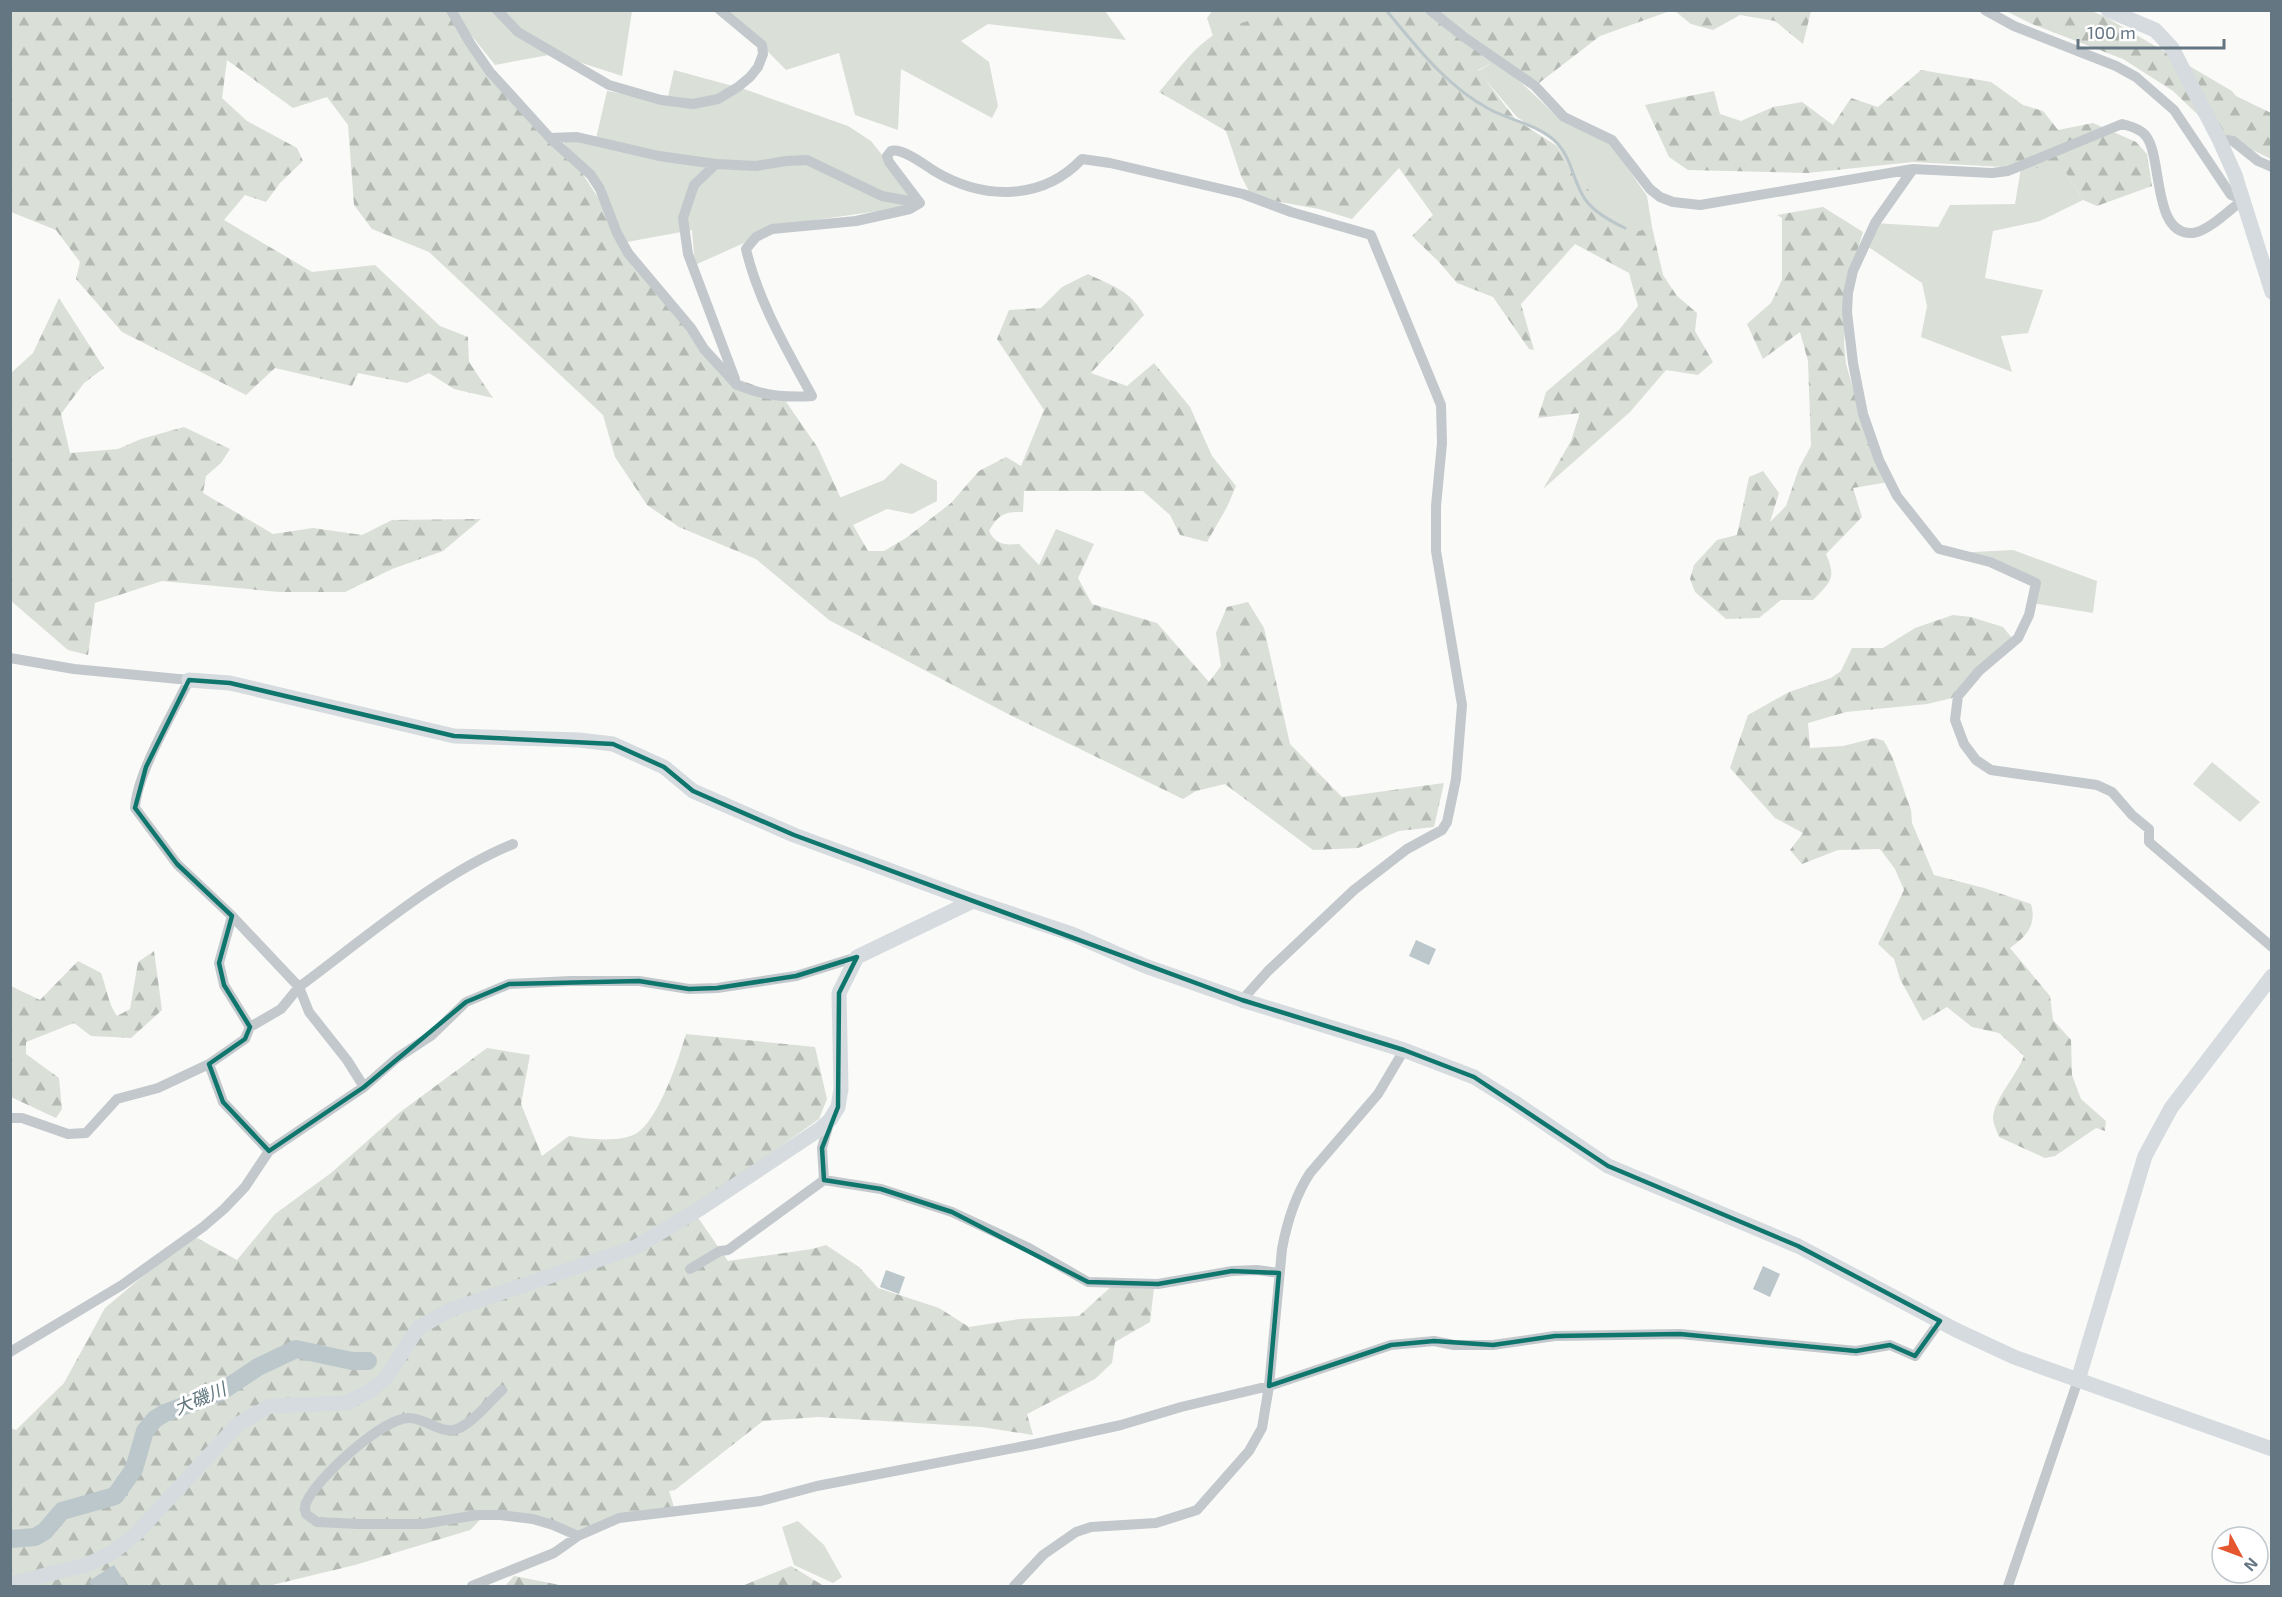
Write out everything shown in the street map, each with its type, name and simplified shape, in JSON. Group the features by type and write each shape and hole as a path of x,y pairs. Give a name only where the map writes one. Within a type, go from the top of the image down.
{"street":[{"path":"451,10 470,44 490,72 550,138 591,175 600,189 617,233 628,253 691,328 704,349 738,385 786,398 812,396 786,349 752,274 746,249 756,237 772,229 856,221 910,209 920,202"},
{"path":"497,10 518,32 609,85 660,100 693,104 718,99 738,87 758,68 763,54 762,45 720,10"},
{"path":"1430,10 1464,37 1535,86 1564,117 1612,140 1650,189 1673,202 1700,205 1913,169 1992,173 2008,171 2122,124 2133,126 2147,136 2167,219 2178,229 2193,233 2213,223 2243,200"},
{"path":"1985,10 2014,26 2116,66 2136,77 2174,110 2230,195 2243,200"},
{"path":"2108,10 2155,30 2172,48 2235,175 2271,292"},
{"path":"550,138 577,137 659,156 716,164 756,166 807,160 882,196 920,202"},
{"path":"2219,139 2233,141 2258,161 2271,167"},
{"path":"920,202 888,162 887,156 891,151 900,151 940,174 991,192 1024,191 1040,187 1068,174 1082,159 1110,163 1244,194 1290,212 1371,235 1431,377 1441,405 1443,443 1436,506 1436,550 1461,705 1456,780 1447,822 1442,830 1407,849 1354,890 1268,971 1242,1000"},
{"path":"716,164 694,185 683,218 688,254 738,385"},
{"path":"1913,169 1875,222 1853,271 1848,293 1847,312 1853,363 1863,414 1879,460 1897,496 1939,549 1990,562 2036,583 2029,615 2018,639 1980,671 1958,696 1954,720 1964,744 1976,760 1991,770 2097,785 2112,792 2132,815 2149,828 2149,842 2271,947"},
{"path":"10,658 74,669 230,683 454,736 579,740 613,744 664,767 693,791 743,814 973,901 1072,934 1145,966 1242,1000 1404,1050 1474,1077 1608,1166 1797,1246 2014,1357 2271,1449"},
{"path":"189,680 146,767 135,797 135,808 177,864 232,916 299,987 309,1012 347,1060 363,1087"},
{"path":"10,1118 22,1118 68,1134 86,1133 117,1099 158,1088 209,1064 245,1039 250,1027 281,1009 299,987 435,887 493,852 513,844"},
{"path":"10,1352 122,1285 203,1227 245,1187 269,1151 363,1087 397,1058 432,1035 466,1002 509,984 639,981 689,989 717,988 796,976 857,957 973,901"},
{"path":"232,916 219,963 224,985 250,1027"},
{"path":"824,1180 822,1148 830,1120 838,1107 841,1089 839,993 857,957"},
{"path":"2008,1587 2078,1380 2145,1156 2171,1108 2271,976"},
{"path":"1014,1587 1043,1555 1076,1532 1091,1527 1156,1523 1197,1510 1250,1451 1262,1428 1269,1386 1279,1273 1286,1228 1302,1186 1310,1173 1378,1094 1404,1050"},
{"path":"209,1064 223,1102 269,1151"},
{"path":"10,1584 89,1564 113,1552 136,1534 238,1424 270,1406 346,1403 370,1391 386,1378 418,1328 450,1310 636,1247 772,1162 830,1120"},
{"path":"690,1269 720,1251 728,1250 824,1180 881,1189 952,1212 1029,1248 1088,1282 1158,1284 1232,1271 1257,1270 1279,1273"},
{"path":"472,1587 554,1553 573,1542 578,1536 619,1518 760,1501 817,1486 1121,1425 1181,1407 1269,1386 1391,1345 1434,1341 1454,1345 1493,1345 1555,1336 1680,1334 1856,1351 1890,1346 1915,1356 1940,1321"},
{"path":"502,1390 468,1422 456,1429 443,1430 410,1418 389,1424 351,1451 326,1476 307,1501 306,1514 317,1522 358,1524 423,1524 477,1515 500,1515 533,1519 578,1536"}],"highlighted area":[{"path":"189,680 230,683 454,736 613,744 664,767 693,791 794,835 1242,1000 1404,1050 1474,1077 1608,1166 1798,1246 1940,1321 1915,1356 1890,1345 1856,1351 1680,1334 1555,1336 1493,1345 1434,1341 1391,1345 1269,1386 1279,1273 1232,1271 1158,1284 1088,1282 952,1212 881,1189 824,1180 822,1148 838,1107 839,993 857,957 796,976 717,988 689,989 639,981 509,984 466,1002 364,1087 269,1151 223,1102 209,1064 245,1039 250,1027 224,985 219,963 232,916 177,864 135,808 146,767"}],"green space":[{"path":"11,11 449,11 473,54 571,156 654,284 730,376 782,396 818,448 853,525 868,551 884,551 906,538 951,503 979,471 1006,457 1021,466 1044,410 997,339 1009,310 1041,308 1062,287 1088,274 1120,290 1133,300 1144,315 1091,373 1127,386 1154,363 1190,407 1212,456 1236,486 1227,507 1207,542 1180,535 1170,515 1143,491 1024,491 1023,512 1003,515 989,531 1001,543 1019,544 1039,565 1056,529 1094,544 1078,578 1092,604 1157,623 1209,682 1221,666 1216,633 1227,607 1248,602 1264,628 1290,744 1342,797 1444,783 1434,827 1399,831 1358,848 1313,850 1225,784 1196,791 1183,799 1010,715 829,620 756,559 679,527 647,505 615,457 603,415 429,252 372,229 354,205 348,125 327,97 293,108 227,60 222,98 247,121 297,148 303,161 280,183 266,202 245,195 224,220 312,272 375,265 440,326 468,337 469,362 493,398 454,389 429,373 407,383 358,373 352,386 275,368 246,395 122,332 76,279 80,262 56,230 11,212"},
{"path":"452,11 632,11 622,76 554,54 495,65"},
{"path":"728,11 1105,11 1126,40 988,24 961,41 989,62 998,106 992,118 901,69 898,130 855,115 839,53 786,70"},
{"path":"1212,11 1290,11 1213,36 1207,18"},
{"path":"1293,11 1670,11 1600,36 1539,83 1500,59 1478,70 1516,120 1557,146 1573,173 1630,234 1652,227 1663,275 1677,296 1697,313 1695,331 1713,362 1698,375 1666,370 1630,412 1543,489 1571,441 1580,413 1538,418 1546,392 1619,330 1638,306 1629,273 1575,244 1521,304 1534,350 1529,349 1493,297 1457,283 1412,236 1433,215 1399,168 1352,219 1319,209 1252,197 1241,176 1226,131 1159,92 1193,53 1217,33 1243,22"},
{"path":"1675,11 1811,11 1803,44 1775,21 1740,15 1713,30 1691,24"},
{"path":"2006,11 2091,11 2104,16 2232,91 2236,96 2271,113 2271,159 2216,132 2173,91 2123,59 2032,24"},
{"path":"1497,60 1563,122 1611,144 1647,196 1652,227 1630,235 1573,173 1555,142 1517,117 1478,71"},
{"path":"674,70 744,89 848,126 871,141 920,203 915,206 765,227 744,243 695,265 692,230 627,242 596,182 560,138 595,143 607,91 667,101"},
{"path":"1921,70 1991,82 2023,105 2043,111 2058,130 2093,123 2136,142 2147,154 2152,186 2097,206 2083,200 2063,168 1913,162 1807,173 1688,170 1669,157 1645,105 1714,91 1720,114 1741,121 1773,107 1802,102 1833,125 1851,98 1878,107"},
{"path":"2021,168 2063,168 2083,200 2040,221 1993,231 1985,278 2043,290 2028,333 2001,336 2012,372 1921,337 1927,306 1922,283 1864,244 1875,223 1938,227 1950,205 2015,204"},
{"path":"1823,207 1863,232 1849,277 1844,343 1846,364 1871,451 1889,482 1853,488 1862,517 1826,554 1831,569 1830,580 1813,600 1781,600 1759,618 1726,619 1695,592 1690,579 1694,565 1717,540 1737,535 1749,477 1763,471 1779,493 1770,522 1786,506 1799,468 1811,446 1808,361 1800,332 1763,359 1747,324 1771,303 1782,280 1782,218 1777,215"},
{"path":"59,298 104,368 84,383 61,414 70,453 118,449 141,439 184,427 230,449 221,463 206,476 203,493 273,534 313,528 362,535 392,520 481,519 443,551 392,569 345,592 279,592 162,581 95,603 88,655 68,650 10,600 11,373 33,353"},
{"path":"901,463 937,481 937,501 912,514 887,509 853,525 839,498 884,480"},
{"path":"2013,550 2097,581 2093,613 2032,603 2036,583 1954,553"},
{"path":"1953,615 1971,617 2003,627 2012,638 1952,698 1927,704 1846,712 1808,723 1810,748 1843,746 1875,738 1884,741 1892,756 1911,810 1912,823 1934,875 1984,888 2031,904 2032,919 2029,930 2010,948 2050,996 2053,1020 2071,1040 2072,1075 2081,1099 2106,1121 2105,1131 2096,1128 2055,1156 2045,1158 1999,1137 1993,1120 1997,1103 2024,1056 1999,1033 1972,1027 1947,1007 1923,1021 1900,979 1894,959 1878,944 1904,890 1895,869 1880,849 1838,850 1802,864 1790,850 1803,833 1775,818 1730,768 1748,715 1789,692 1831,678 1841,671 1852,648 1883,648 1915,628"},
{"path":"2212,762 2260,802 2240,822 2193,784"},
{"path":"154,951 162,1010 131,1038 91,1036 74,1023 26,1042 26,1054 59,1078 62,1109 56,1118 11,1097 11,986 40,1000 78,961 101,973 117,1016 130,1009 138,962"},
{"path":"686,1034 815,1047 827,1099 819,1119 692,1209 728,1261 826,1245 859,1267 878,1288 939,1308 969,1327 1019,1319 1079,1316 1113,1285 1155,1279 1150,1322 1115,1342 1112,1363 1095,1379 1027,1414 1033,1435 982,1427 818,1417 763,1421 675,1490 669,1491 674,1507 571,1533 487,1513 470,1530 355,1565 268,1586 11,1586 10,1428 16,1430 64,1383 105,1308 192,1235 237,1260 275,1214 331,1173 399,1113 487,1048 530,1055 521,1104 542,1156 569,1136 604,1139 630,1136 645,1126 653,1115 673,1072"},
{"path":"798,1521 824,1545 842,1577 833,1583 794,1565 782,1527"},
{"path":"791,1566 824,1586 742,1586"},
{"path":"514,1576 565,1586 505,1586"}],"shaded area":[{"path":"1416,940 1436,949 1429,965 1409,956"},
{"path":"1763,1266 1780,1274 1770,1297 1753,1289"},
{"path":"886,1270 905,1277 899,1294 880,1287"},
{"path":"114,1565 126,1584 92,1586 89,1581"}],"waterway":[{"path":"1386,10 1433,65 1459,89 1489,109 1543,132 1558,144 1566,156 1585,199 1600,214 1625,228"},
{"name":"大磯川","path":"10,1539 35,1537 45,1531 62,1511 115,1496 134,1469 145,1431 155,1419 165,1413 219,1393 258,1367 296,1349 352,1361 368,1361"}]}
